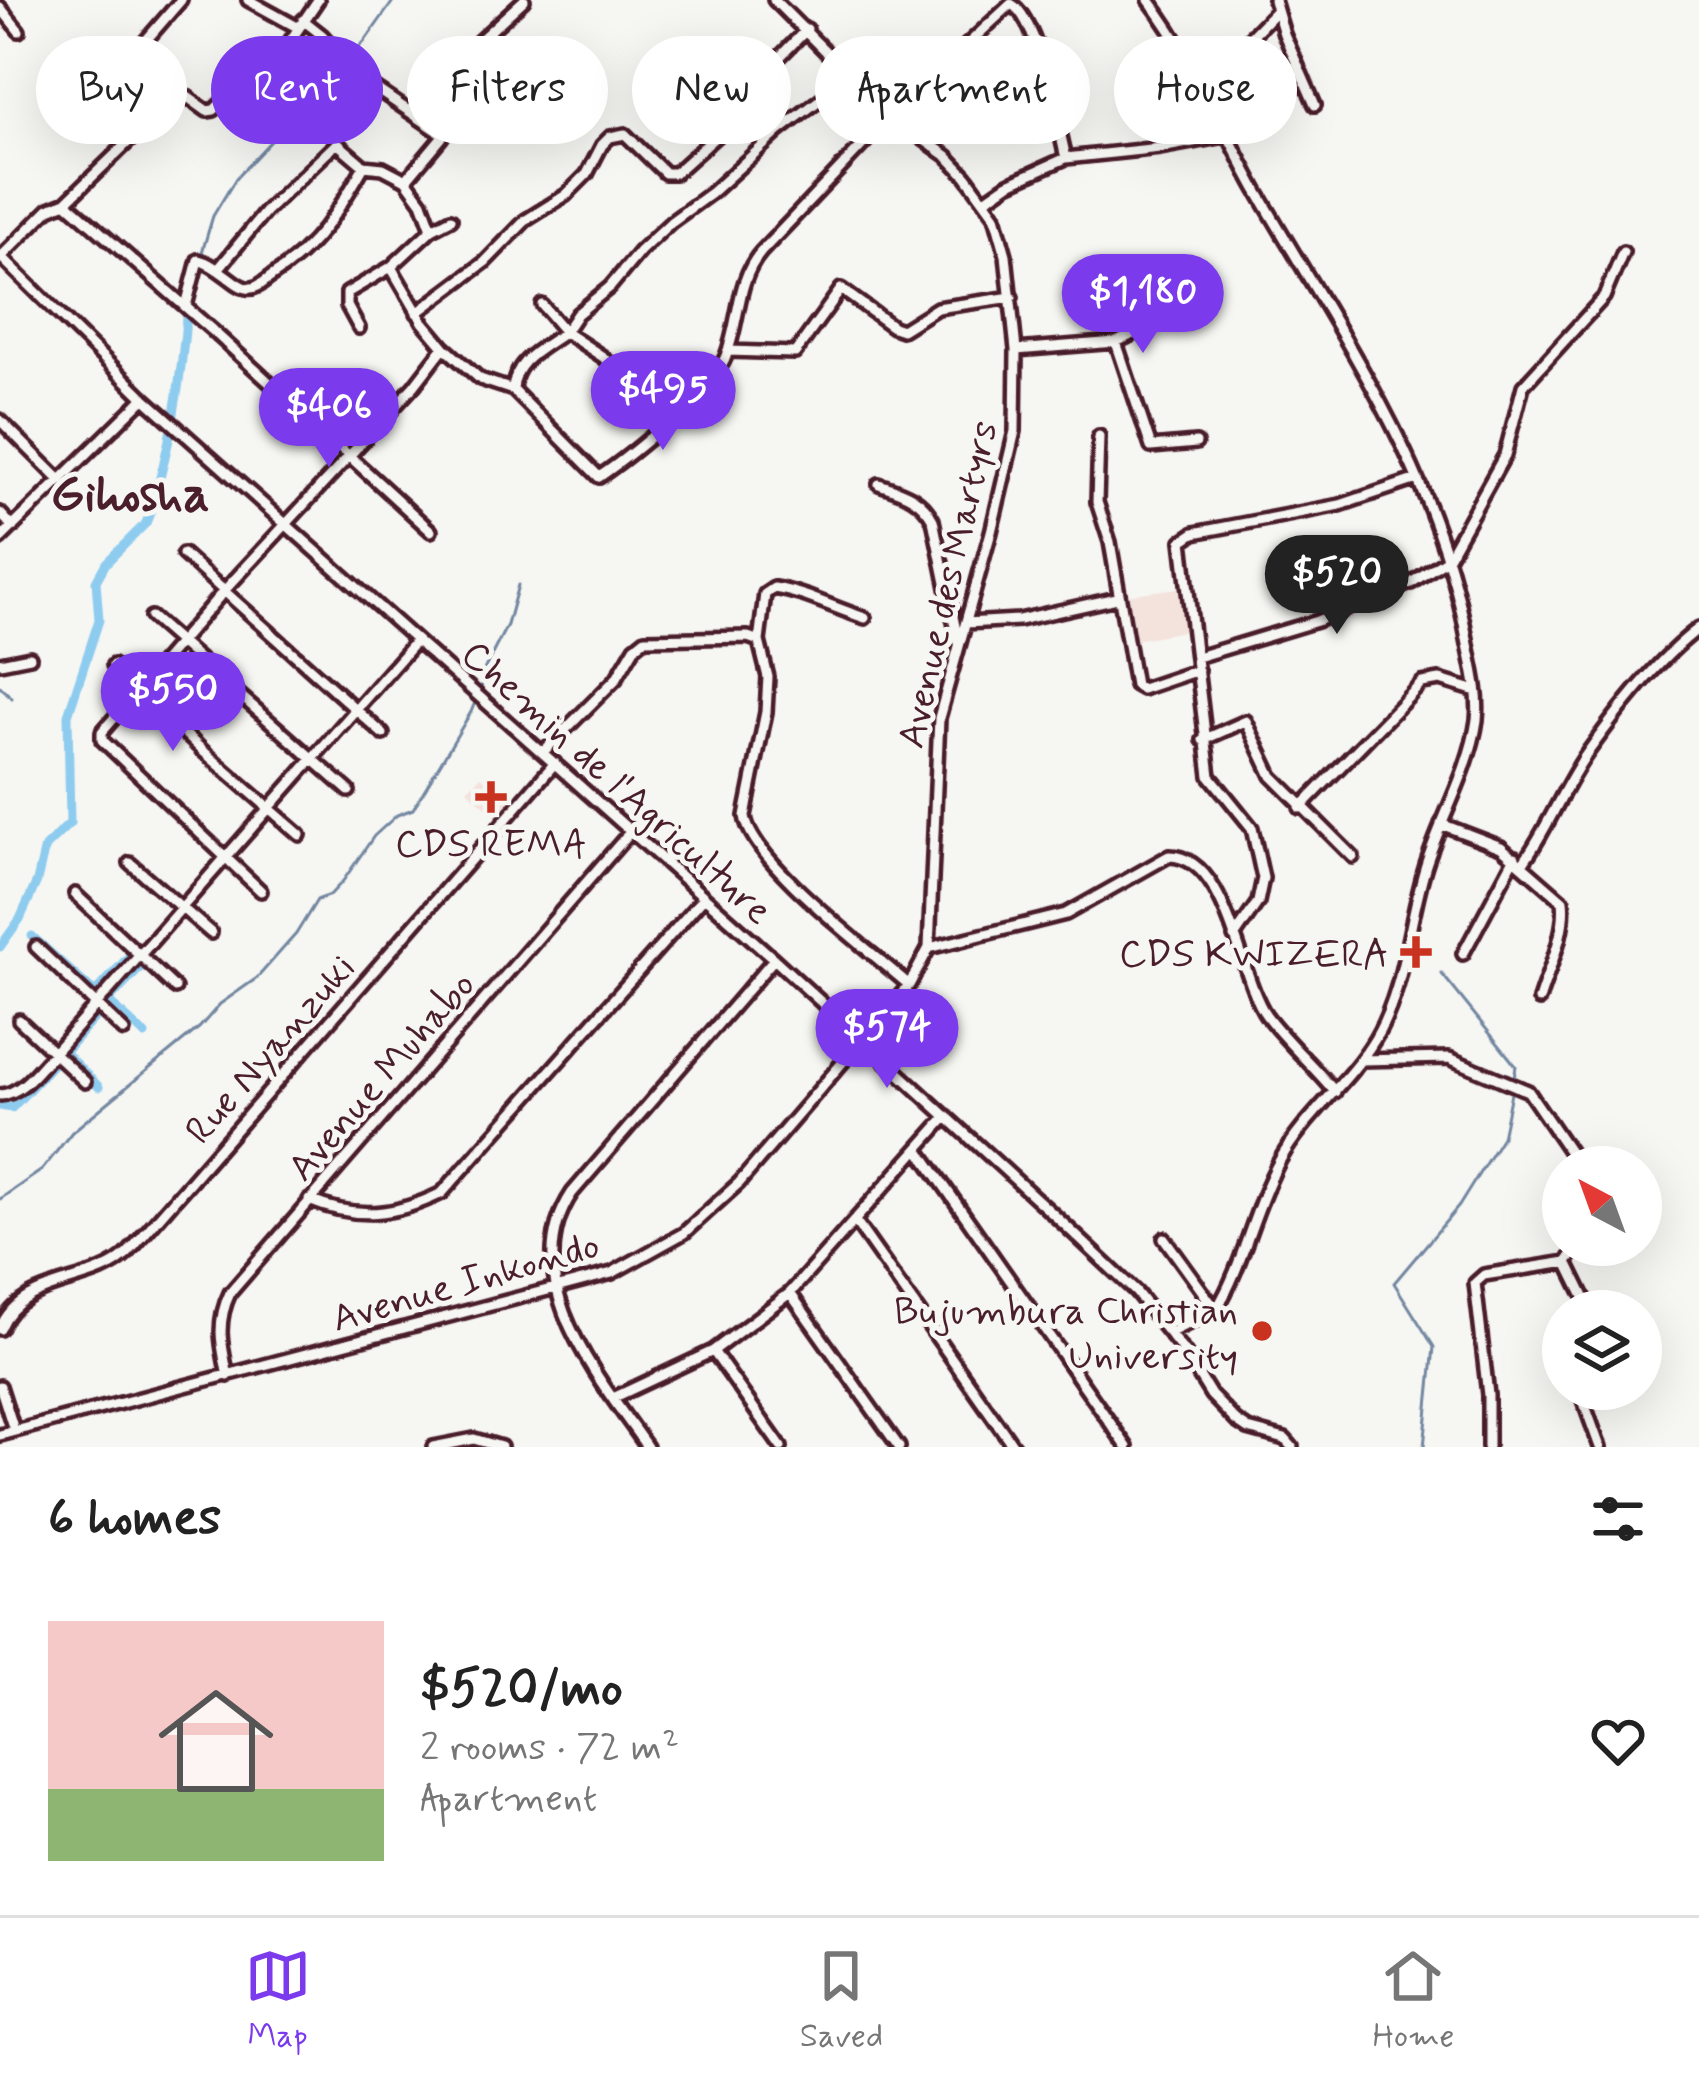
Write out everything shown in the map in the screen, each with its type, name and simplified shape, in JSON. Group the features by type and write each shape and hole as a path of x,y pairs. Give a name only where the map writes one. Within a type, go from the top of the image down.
{"street":[{"path":"150,36 181,0"},
{"path":"248,0 322,35 360,78 407,108"},
{"path":"187,98 207,111 239,86 258,88 318,0"},
{"path":"485,36 524,0"},
{"name":"Avenue des Martyrs","path":"775,0 815,38"},
{"path":"1148,0 1170,36"},
{"path":"975,36 1005,8 1016,4 1031,36"},
{"path":"1249,36 1275,6 1315,105"},
{"path":"0,7 19,31"},
{"path":"417,313 485,262 526,220 566,195 587,174 610,137 625,134 665,173 675,172 753,103 766,71 806,29"},
{"path":"513,390 516,371 523,363 565,332 640,251 815,103"},
{"path":"0,257 126,144"},
{"path":"220,267 266,211 334,144 364,166 383,168 406,180 422,202 432,229"},
{"path":"406,180 436,144"},
{"path":"391,267 417,313 444,347 480,379 513,390 599,477 702,391 720,369 751,263 862,144"},
{"name":"Avenue des Martyrs","path":"861,1038 909,985 929,948 937,740 958,641 1015,430 1016,350 1002,238 986,200 930,144"},
{"path":"1062,144 1066,158"},
{"path":"986,200 1008,184 1066,158 1182,144"},
{"path":"1169,1333 1216,1310 1279,1163 1310,1117 1361,1060 1390,1009 1408,932 1472,740 1476,691 1462,612 1417,478 1375,387 1231,144"},
{"path":"186,306 198,260 220,267 240,285 254,289 289,266 328,227 364,166"},
{"path":"66,202 431,531"},
{"path":"359,328 347,306 347,293 391,267 432,229 451,219"},
{"path":"1099,436 1097,502 1110,542 1117,598 1139,688 1411,583 1447,559 1505,455 1523,386 1604,297 1623,252"},
{"name":"Chemin de l'Agriculture","path":"0,257 144,398 774,959 1136,1292 1210,1395 1236,1421 1285,1439 1292,1447"},
{"path":"1016,350 1116,342 1156,324 1164,315 1141,270"},
{"path":"728,351 795,353 842,289 892,328 902,330 937,308 1012,297"},
{"path":"542,305 565,332 603,357 629,382 676,370 702,391"},
{"path":"1116,342 1151,446 1196,443"},
{"path":"262,891 102,740 102,732 444,347"},
{"path":"0,539 144,398"},
{"path":"0,420 62,481"},
{"path":"1234,937 1258,902 1263,878 1252,828 1210,776 1181,547 1187,535 1340,505 1417,478"},
{"path":"879,484 914,496 933,520 958,641"},
{"path":"0,513 13,527"},
{"path":"183,554 383,734"},
{"path":"865,618 801,592 774,588 765,594 759,641 768,677 766,712 745,816 747,831 769,860 909,985"},
{"path":"966,623 1019,620 1117,598"},
{"path":"151,617 349,791"},
{"path":"1463,954 1519,861 1556,814 1588,752 1634,695 1699,628"},
{"path":"543,752 616,679 644,639 748,637 759,641"},
{"path":"0,1095 11,1094 53,1054 415,642"},
{"path":"0,663 30,657"},
{"path":"112,665 300,835"},
{"path":"1300,808 1422,683 1440,680 1476,691"},
{"path":"1203,740 1246,721 1264,762 1300,808 1353,857"},
{"name":"Rue Nyanzuki","path":"0,1329 17,1304 32,1295 97,1275 128,1253 556,763"},
{"path":"1441,824 1501,848 1558,894 1564,909 1539,1000"},
{"name":"Avenue Muhabo","path":"228,1376 218,1330 221,1311 246,1272 631,831"},
{"path":"929,948 1066,914 1169,856 1187,860 1230,915 1247,976 1265,1014 1335,1091"},
{"path":"130,863 211,933"},
{"path":"75,894 175,988"},
{"path":"309,1200 340,1213 367,1215 405,1208 442,1193 704,897"},
{"path":"36,947 124,1031"},
{"path":"647,1447 574,1338 558,1287 551,1232 572,1193 774,959"},
{"path":"19,1020 85,1082"},
{"name":"Avenue Inkondo","path":"0,1435 612,1273 684,1233 711,1212 861,1038"},
{"path":"1361,1060 1449,1058 1528,1091 1566,1146"},
{"path":"613,1398 713,1351 790,1293 947,1116"},
{"path":"919,1150 1127,1447"},
{"path":"855,1221 1014,1447"},
{"path":"1164,1238 1216,1310"},
{"path":"1488,1447 1488,1395 1474,1283 1484,1275 1542,1266"},
{"path":"790,1293 899,1447"},
{"path":"713,1351 781,1447"},
{"path":"0,1386 14,1430"},
{"path":"1587,1410 1600,1447"},
{"path":"433,1447 474,1438 501,1447"}],"shaded area":[{"path":"1178,588 1185,631 1134,640 1126,595"},
{"name":"CDS REMA","path":"481,776 516,804 502,821 467,790"}],"waterway":[{"path":"200,259 213,216 236,178 365,41 394,0"},
{"path":"0,947 20,919 45,847 70,823 68,715 99,620 96,581 150,513 174,411 187,306"},
{"path":"0,1199 42,1170 72,1132 200,1027 220,1004 257,978 296,934 317,900 330,895 343,881 374,836 397,815 413,809 471,712 518,585"},
{"path":"0,686 12,698"},
{"path":"32,936 95,993 131,954"},
{"path":"145,963 108,1001 145,1035"},
{"path":"1442,974 1516,1066 1514,1078"},
{"path":"99,1087 64,1052 100,1012"},
{"path":"0,1106 12,1108 56,1061"},
{"path":"1424,1447 1434,1347 1394,1283 1459,1206 1502,1137 1512,1088"}],"place":[{"name":"CDS REMA","path":"491,797"},
{"name":"CDS KWIZERA","path":"1416,952"},
{"name":"Bujumbura Christian University","path":"1262,1331"}],"district":[{"name":"Gihosha","path":"130,492"}]}
